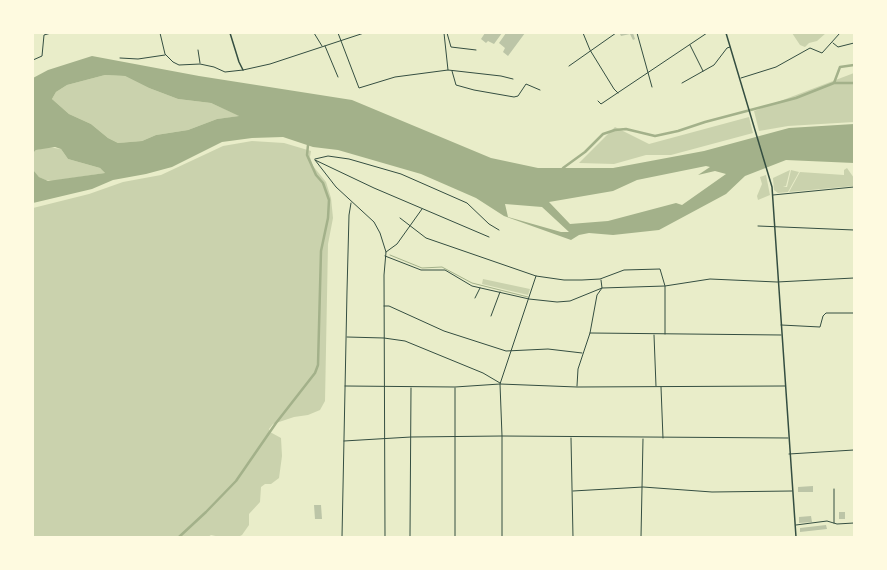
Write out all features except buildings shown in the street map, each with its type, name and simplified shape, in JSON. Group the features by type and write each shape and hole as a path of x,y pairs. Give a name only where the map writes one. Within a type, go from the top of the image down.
{"main road":[{"path":"230,33 243,70"},
{"path":"726,33 769,176 772,195 796,537"}],"street":[{"path":"33,60 42,56 44,35 51,33"},
{"path":"160,33 169,59 179,64 200,64 225,72 243,70 364,33"},
{"path":"314,33 322,46"},
{"path":"338,33 359,88 395,77 448,70 501,76 513,79"},
{"path":"445,33 448,70"},
{"path":"445,33 450,47 476,50"},
{"path":"583,33 590,50 614,89 619,93"},
{"path":"569,66 616,33"},
{"path":"637,33 652,87"},
{"path":"598,102 601,104 619,93 707,33"},
{"path":"740,78 776,67 810,48 822,53 840,33"},
{"path":"832,42 838,47 854,44"},
{"path":"325,45 338,77"},
{"path":"689,45 703,71"},
{"path":"682,83 714,65 727,48 731,47"},
{"path":"198,50 200,64"},
{"path":"120,58 138,59 166,54"},
{"path":"451,70 456,85 474,90 514,97 518,96 526,84 540,90"},
{"path":"315,160 328,156 342,158 401,174 467,203 489,224 499,230"},
{"path":"315,160 336,187 374,222 380,232 386,252 384,306 385,537"},
{"path":"315,160 422,209 489,237"},
{"path":"772,195 854,187"},
{"path":"342,537 349,215 352,202"},
{"path":"386,252 397,244 410,228 422,209"},
{"path":"400,218 410,228 426,238 536,276 564,280 600,279 624,270 660,269 665,286 665,334"},
{"path":"758,226 854,230"},
{"path":"386,256 421,270 444,270 472,286 528,299 557,302 570,301 602,288 665,286 710,278 777,282 854,278"},
{"path":"502,537 502,436 500,384 536,276"},
{"path":"577,387 582,354 590,333 597,295 602,288 600,279"},
{"path":"475,298 480,287"},
{"path":"491,316 500,292"},
{"path":"384,306 389,306 444,331 506,351 548,349 582,354"},
{"path":"781,324 820,328 823,316 826,312 854,313"},
{"path":"590,333 654,335 781,335"},
{"path":"654,335 656,386"},
{"path":"346,338 384,338 410,342 484,373 500,384"},
{"path":"345,386 455,387 500,384 577,387 785,386"},
{"path":"410,537 411,387"},
{"path":"455,387 455,537"},
{"path":"661,387 662,438"},
{"path":"344,441 411,437 502,436 788,438"},
{"path":"571,436 573,537"},
{"path":"641,537 644,438"},
{"path":"789,454 854,450"},
{"path":"573,491 643,488 712,492 792,492"},
{"path":"834,488 834,524"},
{"path":"795,525 827,521 834,524 854,523"}],"shaded area":[{"path":"792,33 826,33 817,41 809,43 805,47 800,45"},
{"path":"92,56 199,76 352,100 491,158 538,168 613,168 704,151 789,128 854,124 854,163 786,160 745,176 726,194 659,230 613,235 589,233 579,235 571,240 504,216 476,198 421,174 338,150 313,147 283,137 252,138 222,142 172,167 146,174 113,180 92,189 33,203 33,170 39,177 48,181 105,173 100,168 68,159 61,149 55,147 36,150 33,153 33,78 48,70","holes":["105,75 125,76 149,88 178,99 211,103 239,116 217,119 188,130 156,135 142,141 118,143 108,138 91,124 69,114 52,99 56,92 67,85","706,166 710,167 698,175 715,171 726,174 682,205 676,203 608,221 570,224 549,202 613,191 637,180","505,204 542,207 569,232 561,232 508,217"]},
{"path":"854,73 854,122 788,126 759,131 754,111"},
{"path":"105,75 125,76 149,88 178,99 211,103 240,116 217,119 188,130 156,135 142,141 118,143 108,138 91,124 69,114 52,99 56,92 67,85"},
{"path":"749,117 753,133 671,155 646,155 614,164 579,163 615,127 649,144"},
{"path":"252,141 284,143 311,151 310,157 313,166 326,182 331,198 333,218 328,244 325,401 320,410 308,415 294,417 273,424 269,429 270,432 281,438 282,456 279,478 271,484 265,484 261,487 260,502 249,514 249,525 242,535 238,537 220,537 211,535 208,537 33,537 33,208 89,194 123,182 161,175 223,146"},
{"path":"48,147 61,149 68,159 100,168 105,173 53,181 45,180 33,171 33,153 36,150"},
{"path":"847,168 854,178 854,186 789,192 800,172 844,175 844,170"},
{"path":"790,170 786,186 783,187 787,187 791,170 799,172 788,192 778,193 774,190 773,178"},
{"path":"766,175 770,195 758,200 757,196 762,184 760,177"},
{"path":"483,279 530,289 528,295 482,284"}],"waterway":[{"path":"854,65 840,67 834,83 854,83"},
{"path":"563,168 585,152 603,134 615,130 626,129 655,136 796,98 834,83"},
{"path":"179,537 236,481 276,423 315,373 318,365 321,251 328,218 329,200 323,183 316,175 307,155 308,145"},
{"path":"390,255 422,268 442,267 472,283 528,297"}]}
